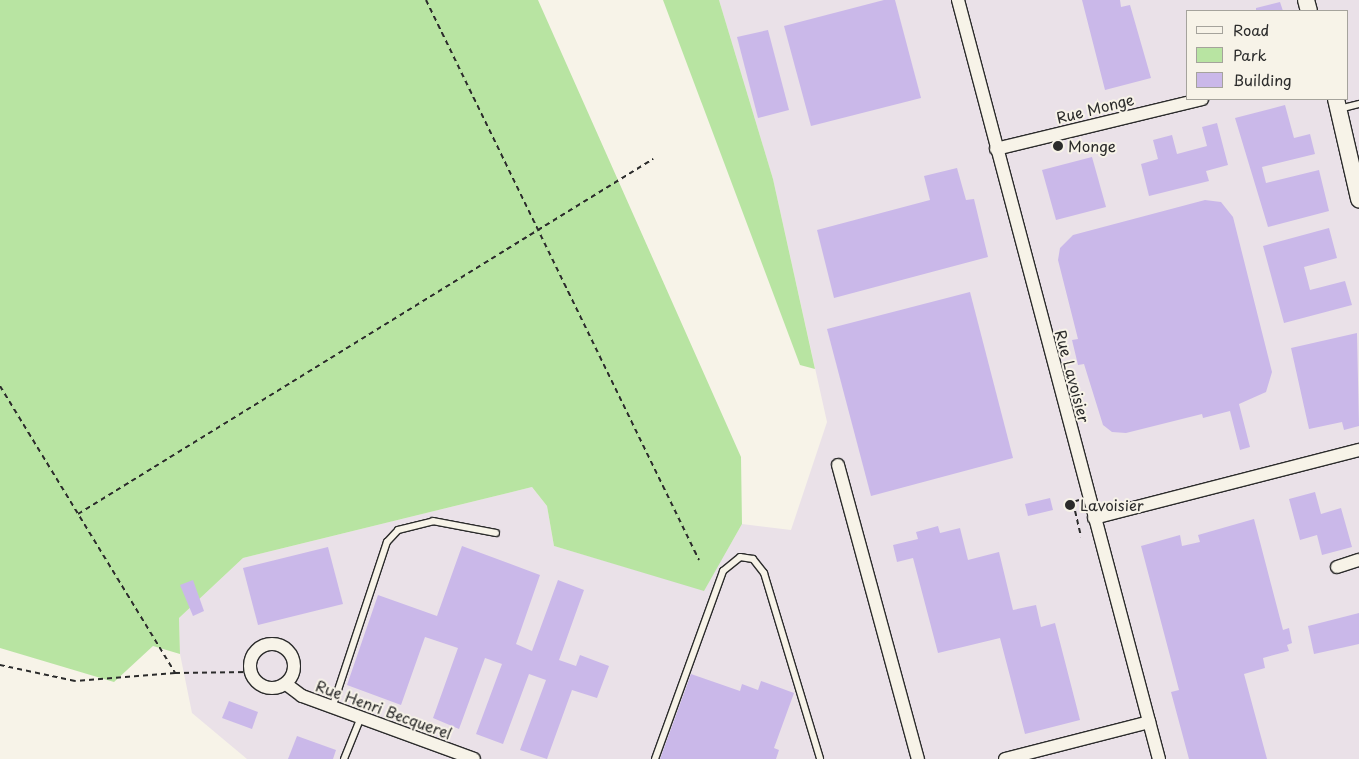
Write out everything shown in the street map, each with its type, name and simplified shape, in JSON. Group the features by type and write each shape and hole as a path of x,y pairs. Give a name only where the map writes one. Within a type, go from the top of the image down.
{"street":[{"name":"Rue Lavoisier","path":"958,0 1159,759"},
{"name":"Rue Monge","path":"996,149 1198,100"},
{"path":"1337,104 1359,199"},
{"path":"1094,518 1359,450"},
{"path":"838,465 918,759"},
{"path":"1337,567 1359,560"},
{"path":"282,646 294,664 286,684 265,688 250,672 251,658 261,647 282,646"},
{"name":"Rue Henri Becquerel","path":"286,684 332,708 474,759"},
{"path":"1005,759 1148,722"}],"lane":[{"path":"1337,104 1359,104"},
{"path":"332,708 388,542 398,530 433,522 496,533"},
{"path":"654,759 723,571 740,557 753,559 764,572 820,759"},
{"path":"344,759 361,717"}],"path":[{"path":"426,0 536,230 699,560"},
{"path":"78,514 653,159"},
{"path":"0,386 175,673"},
{"path":"1081,537 1073,502 1089,497"},
{"path":"0,665 74,681 175,673 250,672"}],"shaded area":[{"path":"719,0 1359,0 1359,759 247,759 192,713 180,654 179,618 243,558 532,487 547,506 554,546 704,590 742,524 791,530 827,422 773,179"}],"green space":[{"path":"0,0 538,0 741,457 742,524 704,591 554,546 547,506 532,487 243,558 179,618 180,654 153,646 114,682 0,648"},
{"path":"663,0 719,0 773,179 815,369 800,365"}],"building":[{"path":"884,0 895,0 921,98 811,126 784,26"},
{"path":"1082,0 1120,0 1121,7 1130,5 1151,78 1105,90"},
{"path":"1280,2 1283,10 1256,10 1256,8"},
{"path":"768,30 789,110 758,118 737,37"},
{"path":"1285,105 1294,138 1310,134 1315,154 1262,167 1266,183 1319,170 1329,211 1268,227 1235,118"},
{"path":"1217,123 1228,165 1206,171 1209,181 1149,196 1141,164 1158,159 1153,140 1172,135 1177,154 1207,146 1202,127"},
{"path":"1092,157 1106,207 1056,220 1042,170"},
{"path":"957,168 966,200 974,199 988,257 834,298 817,230 930,200 924,176"},
{"path":"1205,200 1221,202 1233,217 1272,372 1266,392 1239,404 1250,447 1240,450 1230,411 1203,418 1202,414 1126,433 1112,432 1103,425 1084,364 1078,365 1072,340 1078,339 1058,260 1060,248 1073,235"},
{"path":"1329,228 1337,258 1304,267 1310,290 1345,281 1352,305 1284,323 1263,246"},
{"path":"970,292 1013,458 871,496 827,329"},
{"path":"1357,333 1359,426 1344,430 1342,422 1309,429 1291,348"},
{"path":"1315,492 1321,514 1341,508 1352,547 1322,555 1317,535 1300,540 1289,499"},
{"path":"1050,498 1053,510 1028,516 1025,504"},
{"path":"1254,519 1283,630 1289,628 1292,643 1287,645 1289,651 1263,658 1265,668 1244,674 1267,759 1189,759 1171,692 1179,690 1141,546 1180,535 1182,546 1200,542 1198,535"},
{"path":"938,526 940,533 960,528 968,560 999,552 1013,610 1036,605 1041,627 1055,623 1080,720 1025,734 1000,638 938,653 913,558 897,562 893,545 918,539 916,532"},
{"path":"462,546 540,575 516,644 532,651 558,580 584,590 559,660 576,666 580,655 609,666 597,698 572,690 547,759 520,750 546,680 529,674 503,744 476,734 502,664 485,658 459,729 433,718 458,648 425,637 401,705 347,685 378,595 437,616"},
{"path":"328,547 343,604 258,625 243,568"},
{"path":"193,580 204,611 193,616 180,585"},
{"path":"1359,613 1359,644 1314,654 1308,626"},
{"path":"691,674 740,691 742,684 758,690 761,681 794,693 774,748 779,750 776,759 660,759"},
{"path":"229,701 258,712 252,729 222,718"},
{"path":"297,736 336,750 333,759 288,759"}],"place":[{"name":"Monge","path":"1058,146"},
{"name":"Lavoisier","path":"1070,505"}]}
